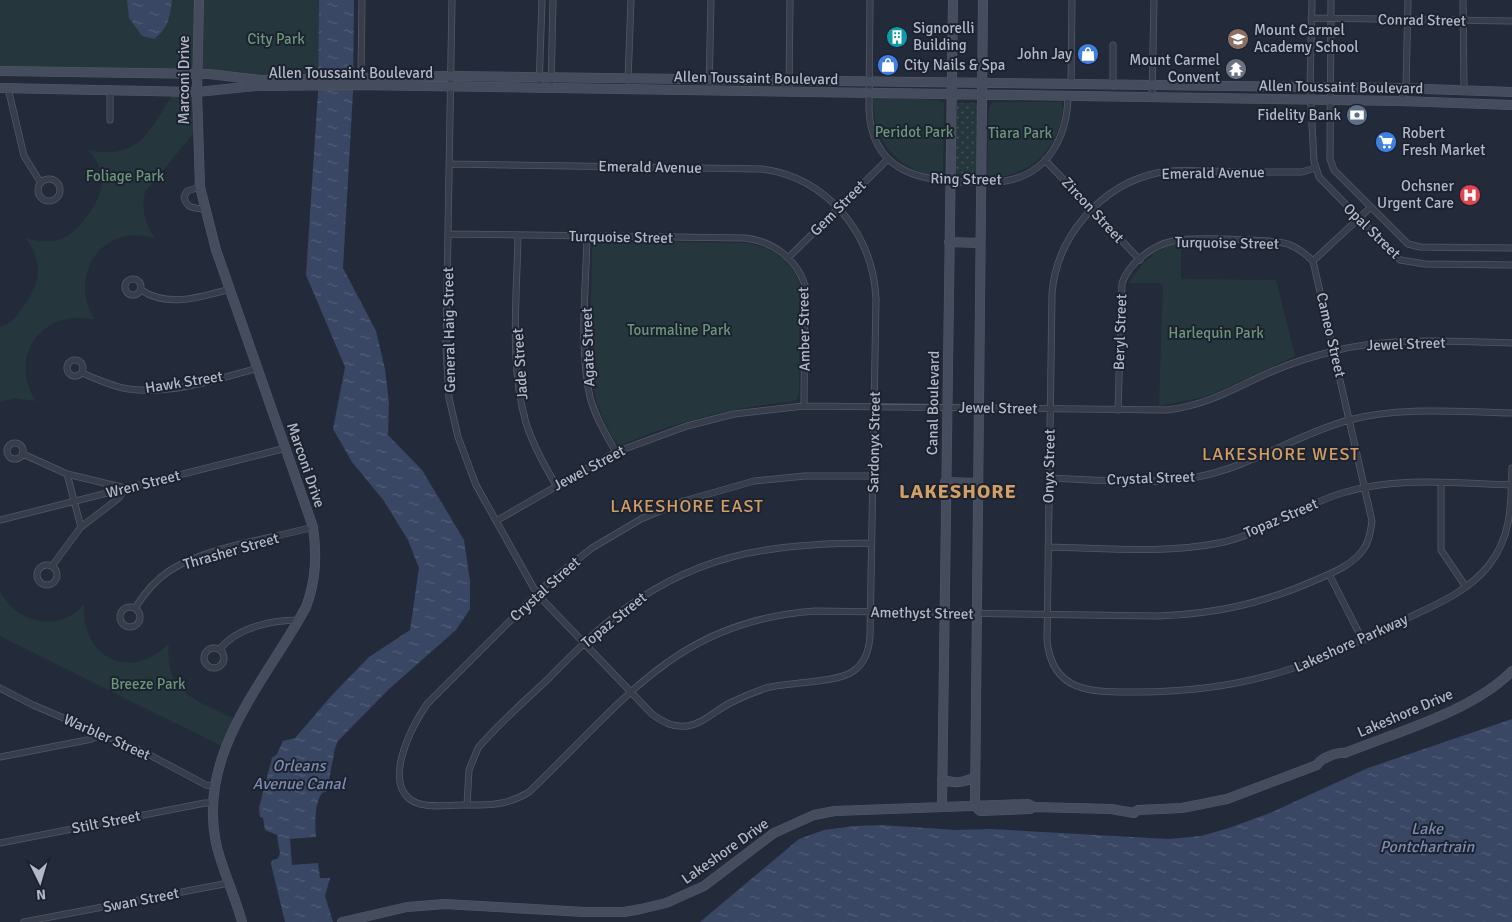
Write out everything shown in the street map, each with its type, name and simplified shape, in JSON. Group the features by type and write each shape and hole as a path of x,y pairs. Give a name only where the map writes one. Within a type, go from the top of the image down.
{"street":[{"name":"Marconi Drive","path":"199,0 197,92 200,187 216,250 313,527 316,570 312,593 300,620 238,720 225,748 214,786 213,803 216,843 242,922"},
{"path":"359,80 362,0"},
{"name":"General Haig Street","path":"452,0 446,348 449,398 464,455 476,485 537,594 583,644 652,714 665,723 689,726 707,717"},
{"path":"539,88 542,0"},
{"path":"551,88 553,0"},
{"path":"628,89 631,0"},
{"path":"709,91 711,0"},
{"path":"789,93 790,0"},
{"name":"Ring Street","path":"870,0 869,94 871,128 878,144 888,159 913,176 949,182 999,182 1018,177 1046,160 1063,133 1068,97"},
{"name":"Canal Boulevard","path":"942,807 943,613 953,0"},
{"path":"975,806 983,0"},
{"path":"1071,86 1072,0"},
{"path":"1152,98 1154,0"},
{"path":"1312,0 1310,88 1315,168"},
{"name":"Opal Street","path":"1332,0 1330,101 1332,165 1400,238 1412,246 1512,248"},
{"path":"1401,101 1406,88 1408,0"},
{"path":"1463,0 1464,90"},
{"name":"Conrad Street","path":"1311,18 1512,21"},
{"path":"1114,45 1118,86 1122,98"},
{"name":"Allen Toussaint Boulevard","path":"0,72 197,74 260,80 312,82"},
{"path":"146,74 147,90"},
{"name":"Allen Toussaint Boulevard","path":"4,88 197,92 394,76 450,76 1071,86 1406,88 1512,92"},
{"path":"394,76 394,86"},
{"name":"Allen Toussaint Boulevard","path":"359,80 394,86 1401,101 1512,105"},
{"path":"828,82 828,93"},
{"path":"917,83 917,94"},
{"path":"1030,85 1030,96"},
{"path":"4,88 24,156 41,183"},
{"path":"110,90 110,120"},
{"name":"Gem Street","path":"788,258 888,159"},
{"name":"Zircon Street","path":"1046,160 1140,260"},
{"name":"Emerald Avenue","path":"450,164 774,170 800,180 838,208"},
{"name":"Opal Street","path":"1315,168 1322,182 1358,219 1395,256 1407,262 1512,265"},
{"name":"Emerald Avenue","path":"1092,210 1128,184 1158,172 1302,172 1315,168"},
{"path":"200,187 187,191 184,197 186,204 191,208 205,209"},
{"path":"1313,262 1371,207"},
{"name":"Sardonyx Street","path":"707,717 730,703 765,689 801,681 846,676 859,668 867,653 872,543 876,299 874,272 861,238 838,208"},
{"name":"Onyx Street","path":"1047,614 1054,274 1068,239 1092,210"},
{"name":"Turquoise Street","path":"448,234 758,240 768,242 788,258"},
{"name":"Jade Street","path":"518,235 516,351 519,389 531,437 556,485"},
{"name":"Agate Street","path":"587,236 585,346 588,385 599,421 616,452"},
{"name":"Turquoise Street","path":"1140,260 1153,249 1182,240 1279,242 1300,250 1313,262"},
{"path":"949,242 980,242"},
{"name":"Amber Street","path":"788,258 802,276 805,284 804,406"},
{"name":"Beryl Street","path":"1118,410 1121,289 1126,274 1140,260"},
{"name":"Cameo Street","path":"1313,262 1366,487"},
{"path":"141,290 160,297 185,300 230,290"},
{"name":"Jewel Street","path":"496,521 616,452 710,420 773,408 804,406 1167,410 1204,403 1273,371 1334,351 1358,346 1409,342 1512,343"},
{"name":"Hawk Street","path":"82,373 115,386 147,390 205,382 258,368"},
{"name":"Crystal Street","path":"1049,478 1158,480 1197,477 1229,468 1303,436 1350,420 1405,412 1512,413"},
{"name":"Wren Street","path":"0,520 286,448"},
{"path":"23,454 67,474 125,488 119,498 80,527 52,566"},
{"name":"Lakeshore Parkway","path":"1047,614 1048,650 1056,670 1075,686 1096,692 1185,691 1240,684 1291,671 1363,641 1466,587 1486,570 1503,543 1510,515 1512,468"},
{"path":"67,474 72,502 80,527"},
{"name":"Crystal Street","path":"467,805 423,805 410,800 405,794 400,772 408,735 426,704 558,574 592,548 641,519 684,501 754,482 805,476 873,476"},
{"path":"945,482 978,482"},
{"name":"Topaz Street","path":"1048,547 1167,549 1221,542 1267,526 1334,496 1366,487 1393,483 1512,485"},
{"path":"1441,483 1441,550 1466,587"},
{"name":"Amethyst Street","path":"467,805 500,805 515,800 529,792 655,670 692,645 740,625 795,612 1158,616 1209,613 1270,598 1329,574 1351,561 1363,549 1372,521 1366,487"},
{"name":"Thrasher Street","path":"135,608 143,596 161,577 190,560 313,527"},
{"name":"Topaz Street","path":"467,805 469,770 478,748 583,644 630,604 708,563 755,550 815,543 872,543"},
{"path":"1329,574 1363,641"},
{"path":"220,649 230,637 239,632 276,623 300,620"},
{"name":"Lakeshore Drive","path":"1475,697 1478,692 1512,664"},
{"name":"Lakeshore Drive","path":"342,922 407,906 445,904 584,912 624,912 640,909 666,903 704,886 774,833 814,815 834,811 1028,804 1034,807 1112,809 1118,806 1134,806 1138,810 1182,808 1227,799 1317,765 1321,766 1342,758 1345,753 1430,720 1489,691 1512,671"},
{"name":"Warbler Street","path":"0,688 33,705 148,754 206,785 214,786"},
{"path":"0,757 92,739 101,734"},
{"path":"942,779 953,783 963,783 975,777"},
{"name":"Stilt Street","path":"0,843 213,803"},
{"name":"Swan Street","path":"24,922 228,883"}],"green space":[{"name":"City Park","path":"0,0 319,0 318,72 300,79 0,71"},
{"name":"Foliage Park","path":"175,91 197,92 197,129 145,192 143,205 145,216 155,239 137,235 120,237 106,245 95,256 88,270 85,286 87,303 95,320 77,318 60,321 46,328 35,339 28,352 25,368 28,384 36,401 14,398 0,402 0,327 11,322 16,317 29,298 37,281 38,265 36,257 26,238 36,241 54,241 62,239 75,230 93,207 101,191 102,183 99,167 95,158 88,150 120,151 132,146 142,139 150,129"},
{"name":"Peridot Park","path":"875,97 939,100 944,103 943,177 914,169 892,153 878,130 874,115 873,100"},
{"name":"Tiara Park","path":"993,102 1061,102 1062,114 1056,137 1050,147 1033,164 1011,174 987,178 989,107"},
{"path":"957,103 980,103 979,176 960,175 955,172"},
{"name":"Tourmaline Park","path":"598,241 745,243 763,247 779,256 792,269 800,286 799,395 795,401 750,407 706,416 642,436 621,445 617,444 599,408 590,370 592,247"},
{"name":"Harlequin Park","path":"1181,242 1181,279 1276,280 1295,356 1208,396 1159,406 1163,287 1160,283 1129,283 1150,257 1164,247"},
{"name":"Breeze Park","path":"0,590 11,607 28,618 38,621 58,621 70,616 84,605 85,623 91,639 100,651 111,659 125,663 140,661 155,655 169,643 169,660 172,674 178,685 187,694 210,708 238,720 225,748 0,636"}],"water":[{"path":"127,0 172,0 168,22 154,39 142,36 129,18"},
{"name":"Orleans Avenue Canal","path":"319,0 354,0 353,92 343,268 376,331 385,369 389,402 388,435 422,470 464,540 470,581 470,609 456,630 389,689 338,741 327,791 322,793 319,798 315,827 316,837 290,839 292,865 318,863 320,878 330,878 325,896 333,922 285,922 271,864 272,860 277,859 280,854 277,835 265,830 259,808 272,758 277,754 283,741 295,738 333,694 369,657 410,630 419,568 408,540 384,501 352,462 333,429 345,367 306,275 318,92"},
{"name":"Lake Pontchartrain","path":"1512,719 1512,922 700,922 799,839 824,830 881,825 1168,839 1201,836 1270,813 1368,768"}],"place":[{"name":"Signorelli Building","path":"897,37"},
{"name":"Mount Carmel Academy School","path":"1238,39"},
{"name":"John Jay","path":"1088,54"},
{"name":"City Nails & Spa","path":"888,65"},
{"name":"Mount Carmel Convent","path":"1236,69"},
{"name":"Fidelity Bank","path":"1357,115"},
{"name":"Robert Fresh Market","path":"1386,142"},
{"name":"Ochsner Urgent Care","path":"1470,195"}],"district":[{"name":"LAKESHORE WEST","path":"1281,454"},
{"name":"LAKESHORE","path":"958,491"},
{"name":"LAKESHORE EAST","path":"687,506"}]}
